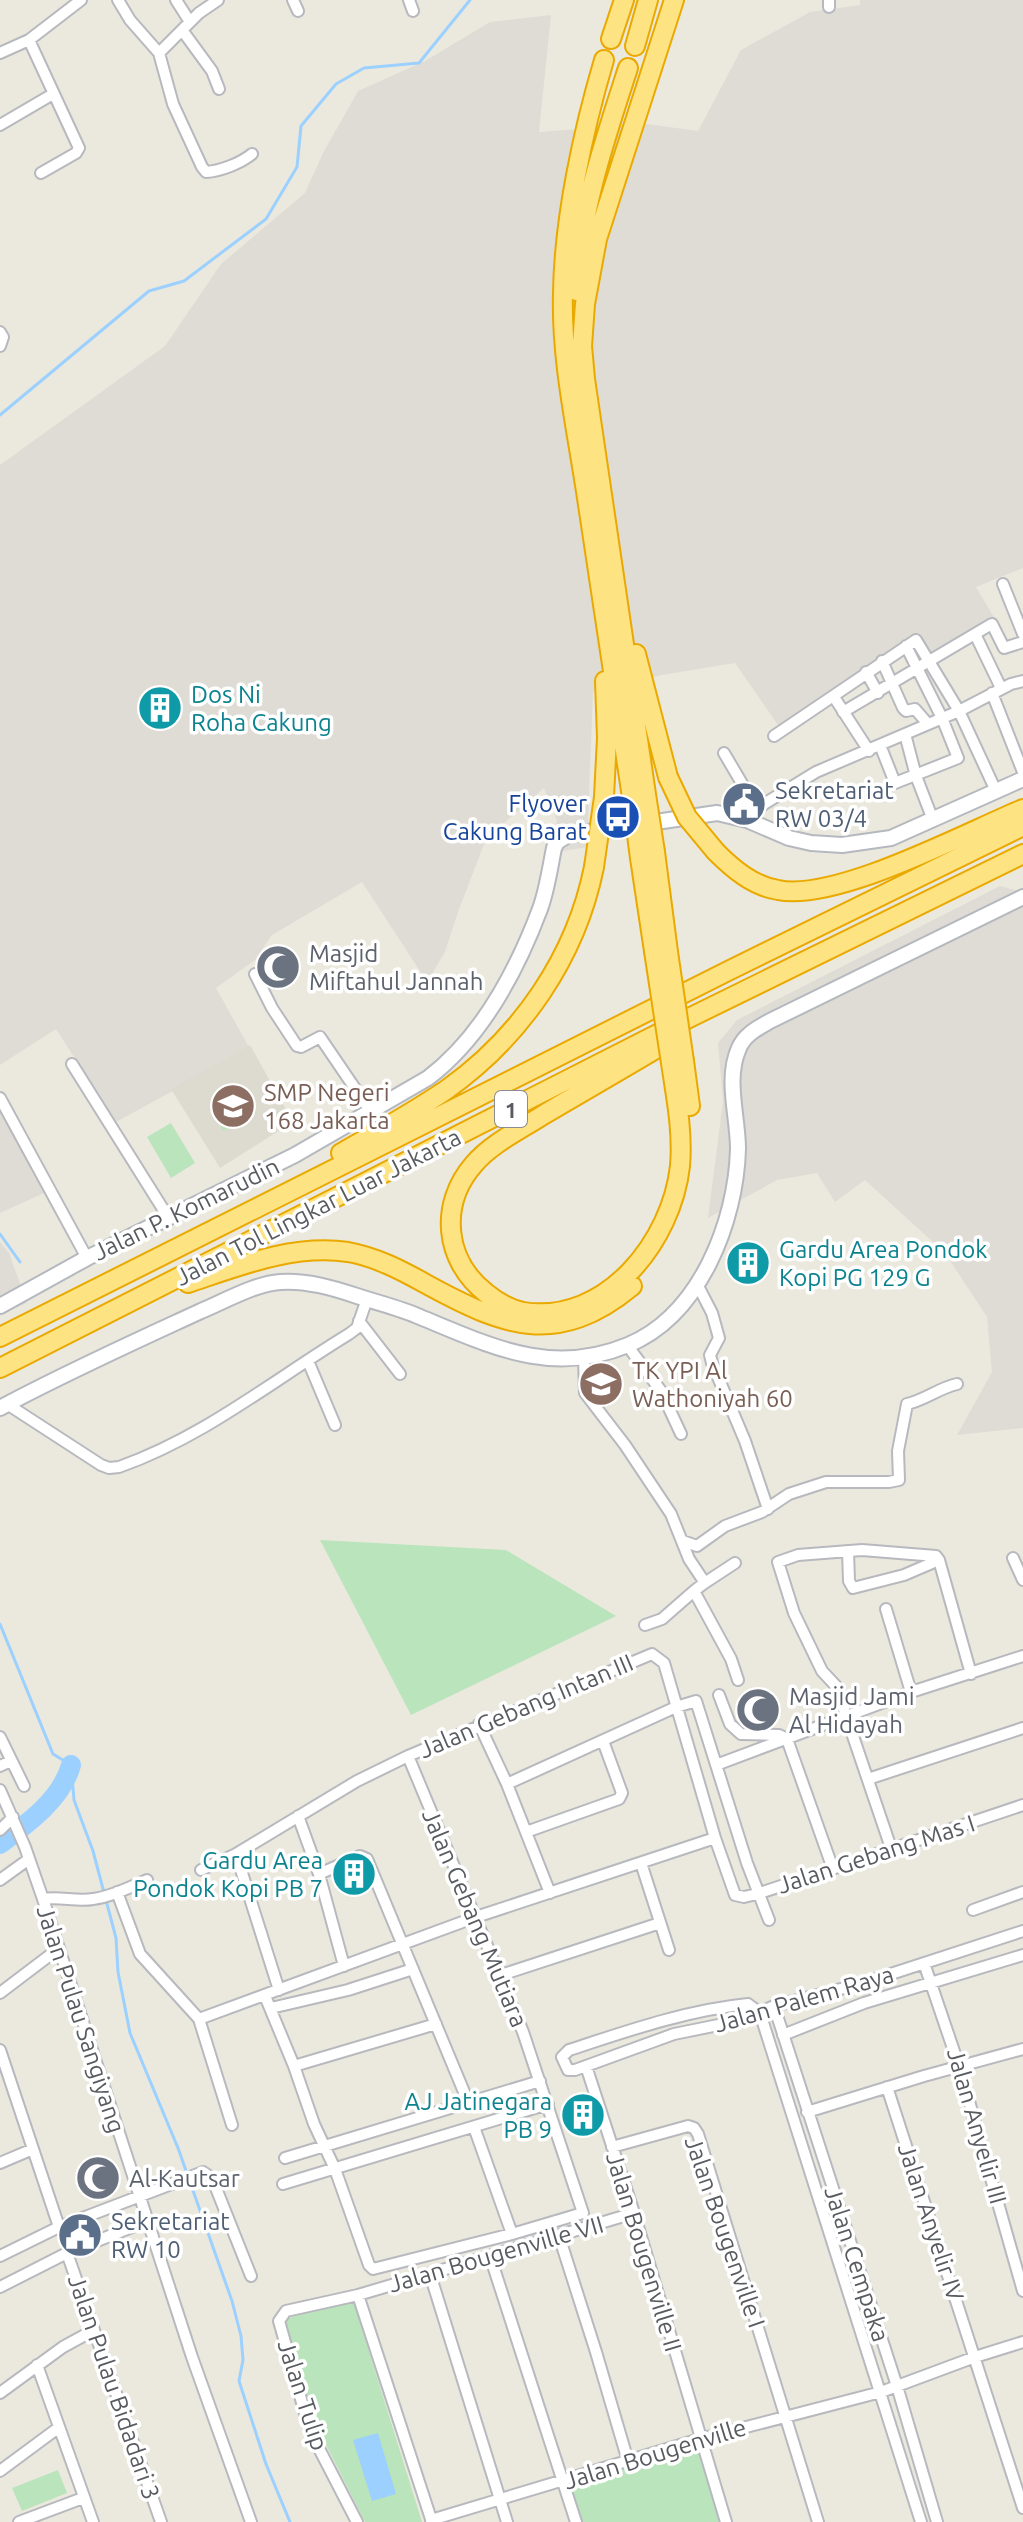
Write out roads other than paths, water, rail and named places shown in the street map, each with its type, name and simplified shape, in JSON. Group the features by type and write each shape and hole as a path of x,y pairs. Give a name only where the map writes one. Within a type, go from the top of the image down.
{"highway":[{"path":"611,39 624,0"},
{"path":"635,46 648,0"},
{"path":"582,346 586,292 597,239 674,0"},
{"path":"604,60 580,161 562,295 568,368 605,618 640,802"},
{"path":"102,1318 183,1285 252,1262 329,1250 390,1264 466,1305 508,1321 545,1326 595,1313 614,1302 648,1271 668,1241 682,1210 692,1170 693,1145 677,1062 640,802 610,550 576,314 580,251 602,155 628,68"},
{"path":"610,550 668,777 687,817 716,852 728,865 759,885 779,891 816,889 847,882 1023,809"},
{"path":"222,1224 456,1082 518,1023 555,971 579,923 594,867 604,797 607,738 605,618"},
{"name":"Jalan Tol Lingkar Luar Jakarta","path":"0,1337 1023,826"},
{"name":"Jalan Tol Lingkar Luar Jakarta","path":"0,1368 800,963 1023,854"},
{"path":"677,1062 680,1125 678,1175 665,1221 641,1259 617,1284 595,1299 565,1310 521,1311 492,1298 476,1285 455,1253 449,1227 455,1197 475,1162 514,1133 800,963"}],"street":[{"path":"0,53 29,40 81,0"},
{"path":"118,0 130,20 159,53 173,104 206,172 252,154"},
{"path":"176,0 219,89"},
{"path":"159,53 218,0"},
{"path":"29,40 79,148 76,153 41,173"},
{"path":"0,125 53,94"},
{"path":"0,332 3,337 0,346"},
{"path":"1003,584 1021,619 1023,634"},
{"path":"843,712 992,624 1004,648 1023,642"},
{"path":"975,634 1023,772"},
{"path":"774,736 916,640 959,711 996,791"},
{"path":"880,745 895,783 958,758 906,646"},
{"path":"882,661 903,708 906,711 915,709 928,724"},
{"path":"866,672 878,693"},
{"path":"752,814 816,772 1023,681"},
{"path":"834,697 869,751"},
{"path":"1011,736 1023,732"},
{"path":"905,734 916,776 933,820"},
{"path":"724,753 752,814 795,840 842,845 884,840 1023,779"},
{"name":"Jalan P. Komarudin","path":"0,1306 87,1258 295,1155 443,1067 505,985 521,954 541,906 557,842 568,835 717,813 752,814"},
{"path":"4,1406 167,1327 278,1282 324,1287 404,1310 477,1342 514,1353 541,1357 584,1357 627,1345 662,1324 697,1284 716,1252 732,1200 738,1149 733,1072 744,1038 770,1021 1023,897"},
{"path":"255,974 272,1008 297,1046 320,1037 371,1112"},
{"path":"72,1064 168,1217"},
{"path":"0,1098 87,1258"},
{"path":"697,1284 712,1313 719,1338 710,1355 712,1363 745,1441 768,1509"},
{"path":"4,1406 101,1465 119,1467 195,1434 349,1334 357,1328 367,1299"},
{"path":"359,1321 400,1374"},
{"path":"627,1345 661,1391 681,1434"},
{"path":"584,1357 585,1393 677,1523 699,1587 738,1680"},
{"path":"308,1361 335,1425"},
{"path":"683,1541 697,1546 725,1526 768,1509 789,1494 826,1482 899,1480 898,1451 907,1404 917,1402 942,1387 957,1384"},
{"path":"848,1551 849,1581 853,1588 904,1575 939,1560"},
{"path":"891,1848 836,1686 822,1671 793,1610 778,1562 798,1555 848,1551 893,1551 936,1556 971,1674"},
{"path":"1013,1558 1023,1580"},
{"path":"645,1625 667,1615 699,1587 735,1563"},
{"path":"886,1609 911,1692"},
{"name":"Jalan Gebang Intan III","path":"201,1870 236,1854 357,1781 408,1756 644,1656 652,1654 664,1663 676,1707"},
{"path":"716,1765 911,1692 1023,1656"},
{"path":"719,1695 730,1724 741,1734 779,1735 787,1739 833,1869"},
{"path":"507,1784 676,1707 693,1701 698,1703 757,1894 744,1897 735,1895 676,1707"},
{"path":"479,1724 507,1784 550,1893"},
{"path":"868,1779 1023,1728"},
{"path":"0,1737 24,1786"},
{"path":"526,1832 619,1799 622,1793 603,1741"},
{"name":"Jalan Gebang Mutiara","path":"408,1756 501,1975 584,2211 512,2234"},
{"path":"0,1766 11,1761"},
{"name":"Jalan Pulau Sangiyang","path":"0,1790 43,1899 206,2400 251,2522"},
{"name":"Jalan Gebang Mas I","path":"769,1920 757,1894 1023,1805"},
{"path":"298,1816 319,1874 344,1966"},
{"path":"0,1830 14,1820"},
{"path":"199,2019 476,1917 715,1838"},
{"path":"236,1854 279,1990"},
{"path":"319,1874 363,1856 404,1945 469,2104"},
{"path":"0,1880 29,1859"},
{"path":"641,1863 669,1950"},
{"path":"43,1899 97,1899 147,1880"},
{"path":"117,1892 140,1954 199,2019 232,2125"},
{"path":"973,1910 1023,1892"},
{"path":"501,1975 660,1923"},
{"name":"Jalan Palem Raya","path":"586,2066 674,2034 743,2020 774,2006 860,1984 1023,1931"},
{"path":"0,1993 58,1949"},
{"path":"783,2035 864,2003 1023,1955"},
{"name":"Jalan Anyelir III","path":"924,1963 959,2066 1023,2291"},
{"path":"271,2008 348,1990 413,1969"},
{"path":"265,1996 373,2269 512,2234 474,2127"},
{"path":"586,2066 568,2070 562,2057 569,2050 635,2028 712,2010 748,2004 760,2013"},
{"name":"Jalan Cempaka","path":"774,2006 897,2386 937,2522"},
{"name":"Jalan Cempaka","path":"760,2013 921,2522"},
{"path":"294,2066 436,2024"},
{"path":"807,2112 1023,2049"},
{"path":"0,2050 59,2227"},
{"name":"Jalan Bougenville II","path":"586,2066 634,2213 726,2522"},
{"path":"285,2158 540,2081"},
{"name":"Jalan Anyelir IV","path":"887,2087 1023,2508"},
{"path":"283,2184 548,2104"},
{"name":"Jalan Bougenville I","path":"612,2147 688,2126 698,2134 784,2415"},
{"path":"0,2163 33,2149"},
{"path":"0,2256 59,2227 203,2172 212,2178 251,2276"},
{"name":"Jalan Bougenville VII","path":"286,2311 358,2295 634,2213"},
{"path":"0,2287 67,2253 147,2221"},
{"path":"559,2236 628,2461"},
{"name":"Jalan Pulau Bidadari 3","path":"67,2253 161,2522"},
{"path":"490,2256 576,2522"},
{"path":"430,2274 507,2522"},
{"path":"358,2295 432,2521"},
{"name":"Jalan Tulip","path":"286,2311 279,2321 310,2431 357,2522"},
{"path":"0,2393 37,2365 94,2330"},
{"name":"Jalan Bougenville","path":"432,2521 700,2439 881,2392 1023,2342"},
{"path":"37,2365 93,2522"},
{"path":"784,2415 818,2522"},
{"path":"0,2471 58,2428"},
{"path":"19,2522 83,2498"}],"water":[{"path":"378,2433 396,2494 372,2501 353,2440"}],"waterway":[{"path":"0,415 149,291 184,281 266,219 297,167 301,126 336,84 364,68 419,63 470,0"},
{"path":"0,1234 20,1262"},
{"path":"0,1624 53,1754 71,1765 74,1800 93,1851 116,1938 118,1972 130,2033 178,2148 232,2301 241,2336 243,2360 239,2381 266,2464 290,2522"},
{"path":"0,1844 52,1800 71,1765"}],"place":[{"name":"Dos Ni Roha Cakung","path":"160,708"},
{"name":"Sekretariat RW 03/4","path":"744,804"},
{"name":"Flyover Cakung Barat","path":"618,817"},
{"name":"Masjid Miftahul Jannah","path":"278,967"},
{"name":"SMP Negeri 168 Jakarta","path":"233,1106"},
{"name":"Gardu Area Pondok Kopi PG 129 G","path":"748,1263"},
{"name":"TK YPI Al Wathoniyah 60","path":"601,1384"},
{"name":"Masjid Jami Al Hidayah","path":"758,1710"},
{"name":"Gardu Area Pondok Kopi PB 7","path":"354,1874"},
{"name":"AJ Jatinegara PB 9","path":"583,2115"},
{"name":"Al-Kautsar","path":"98,2178"},
{"name":"Sekretariat RW 10","path":"80,2235"}]}
